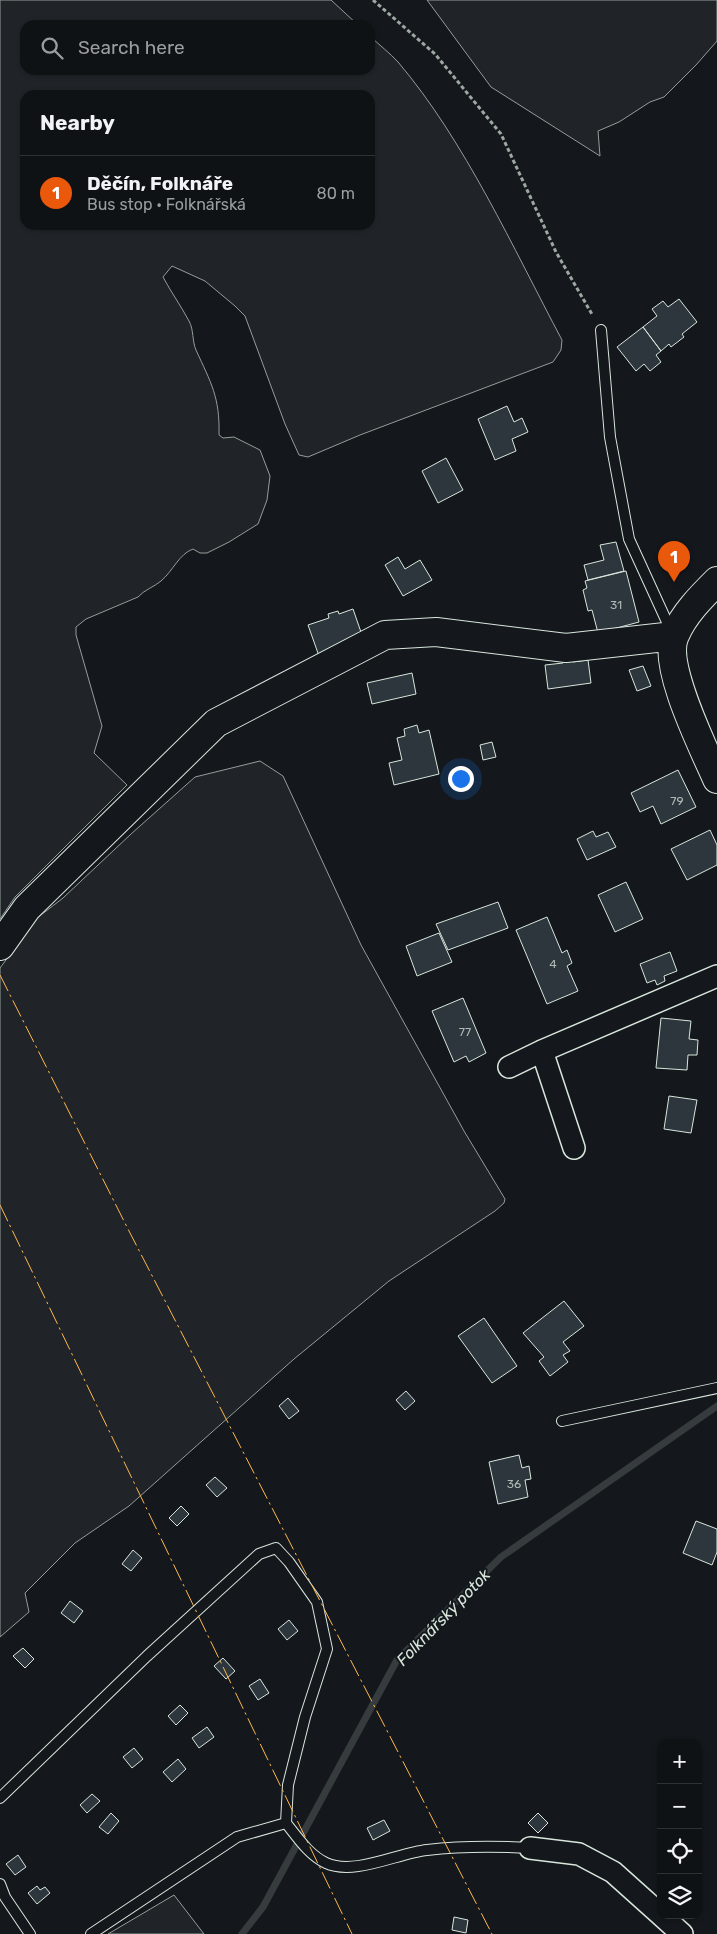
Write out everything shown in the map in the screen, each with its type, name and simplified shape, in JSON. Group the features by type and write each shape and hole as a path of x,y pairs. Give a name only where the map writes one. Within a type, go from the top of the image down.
{"street":[{"path":"717,581 692,607 674,636 672,654 681,694 717,779"},
{"path":"0,946 27,908 216,723 385,635 436,632 566,648 674,636"},
{"path":"509,1067 717,976"},
{"path":"542,1051 574,1148"},
{"path":"530,1848 579,1854 613,1872 657,1911"},
{"path":"665,1919 682,1934"}],"lane":[{"path":"601,330 610,437 630,538 674,636"},
{"path":"562,1421 717,1388"},
{"path":"0,1798 146,1656 259,1554 276,1548 289,1562 317,1602 327,1649 288,1786 286,1823 298,1838 310,1852 327,1864 354,1868 425,1850 490,1846 530,1848"},
{"path":"91,1934 237,1837 286,1823"},
{"path":"0,1884 5,1896 30,1934"}],"path":[{"path":"373,0 435,54 500,134 556,252 601,330"}],"shaded area":[{"path":"0,0 331,0 353,20 20,20 20,75 375,75 375,40 392,55 422,93 466,160 487,196 562,340 561,350 553,362 360,435 308,457 299,455 285,424 245,316 205,281 172,266 163,277 191,324 195,347 214,391 218,410 219,435 223,438 234,437 260,450 270,476 267,500 258,524 207,553 200,553 193,549 188,551 161,581 138,597 86,619 76,627 76,635 102,726 94,753 127,785 15,897 0,919"},
{"path":"427,0 717,0 717,41 664,97 650,102 619,122 598,131 600,156 491,87"},
{"path":"260,761 283,776 361,945 464,1131 505,1199 504,1203 495,1211 389,1281 294,1359 129,1506 75,1543 25,1593 29,1612 0,1637 0,968 37,918 63,898 195,777"},
{"path":"174,1895 204,1934 108,1934"}],"building":[{"path":"679,299 697,322 682,334 684,337 671,347 669,344 661,351 643,327 657,316 652,309 663,301 668,307"},
{"path":"643,327 661,351 656,355 661,362 650,371 644,364 636,371 617,347"},
{"path":"507,406 514,422 522,418 528,432 512,439 516,451 495,460 478,419"},
{"path":"446,458 463,490 438,503 422,471"},
{"path":"616,542 624,571 588,580 584,565 604,560 600,545"},
{"path":"398,557 405,569 420,560 432,580 403,596 385,565"},
{"path":"626,571 639,622 598,633 592,610 588,611 583,590 587,588 585,581"},
{"path":"353,609 362,635 319,656 308,625 329,618 328,614 338,611 339,614"},
{"path":"573,659 573,662 588,660 591,683 548,689 545,665 563,663 563,660"},
{"path":"643,666 651,686 637,691 629,670"},
{"path":"412,673 416,694 372,704 367,683"},
{"path":"417,725 419,733 429,730 439,774 394,785 389,763 402,760 397,738 405,736 404,729"},
{"path":"492,742 496,757 483,760 480,745"},
{"path":"678,770 696,807 661,824 653,806 640,812 631,793"},
{"path":"710,830 717,845 717,865 687,880 671,849"},
{"path":"593,831 596,837 608,832 616,847 587,860 577,839"},
{"path":"626,882 643,919 615,932 598,895"},
{"path":"498,902 508,928 448,950 436,924"},
{"path":"547,917 562,953 567,950 572,963 567,966 578,991 547,1004 516,930"},
{"path":"439,933 452,962 417,976 406,946"},
{"path":"670,952 677,971 664,976 665,981 657,985 655,980 647,983 640,964"},
{"path":"463,998 486,1053 469,1062 466,1056 454,1062 432,1011"},
{"path":"661,1018 691,1021 689,1039 698,1040 697,1055 688,1055 687,1070 656,1068"},
{"path":"669,1096 697,1100 691,1133 664,1129"},
{"path":"564,1301 584,1326 563,1342 570,1351 563,1355 568,1362 550,1376 539,1361 544,1357 523,1333"},
{"path":"484,1318 517,1366 492,1383 458,1336"},
{"path":"406,1391 415,1401 405,1410 396,1400"},
{"path":"288,1398 299,1411 289,1419 279,1406"},
{"path":"519,1455 522,1468 529,1466 531,1479 525,1480 528,1497 498,1504 489,1462"},
{"path":"215,1477 227,1488 217,1497 206,1485"},
{"path":"181,1506 189,1514 177,1526 169,1518"},
{"path":"696,1521 717,1529 717,1552 712,1565 683,1553"},
{"path":"133,1550 142,1558 131,1571 122,1564"},
{"path":"70,1601 83,1611 74,1623 61,1613"},
{"path":"289,1620 298,1631 287,1640 278,1629"},
{"path":"23,1648 34,1659 25,1668 13,1656"},
{"path":"223,1658 235,1671 226,1679 214,1666"},
{"path":"260,1679 269,1693 258,1700 249,1686"},
{"path":"180,1705 188,1713 176,1725 168,1716"},
{"path":"207,1727 214,1737 199,1748 192,1738"},
{"path":"134,1748 143,1759 132,1768 123,1757"},
{"path":"178,1759 186,1769 172,1782 163,1772"},
{"path":"92,1794 100,1801 87,1813 80,1805"},
{"path":"111,1813 119,1821 108,1834 99,1827"},
{"path":"538,1813 548,1823 538,1833 528,1823"},
{"path":"384,1820 390,1831 373,1840 367,1828"},
{"path":"18,1855 26,1867 15,1875 6,1864"},
{"path":"37,1886 40,1890 45,1887 50,1893 37,1904 28,1893"},
{"path":"454,1917 468,1920 466,1933 452,1930"}],"waterway":[{"name":"Folknářský potok","path":"242,1934 263,1907 397,1660 501,1557 717,1406"}],"power":[{"path":"0,975 129,1231 492,1934"},
{"path":"0,1205 352,1934"}],"place":[{"name":"Děčín, Folknáře","path":"674,582"}]}
